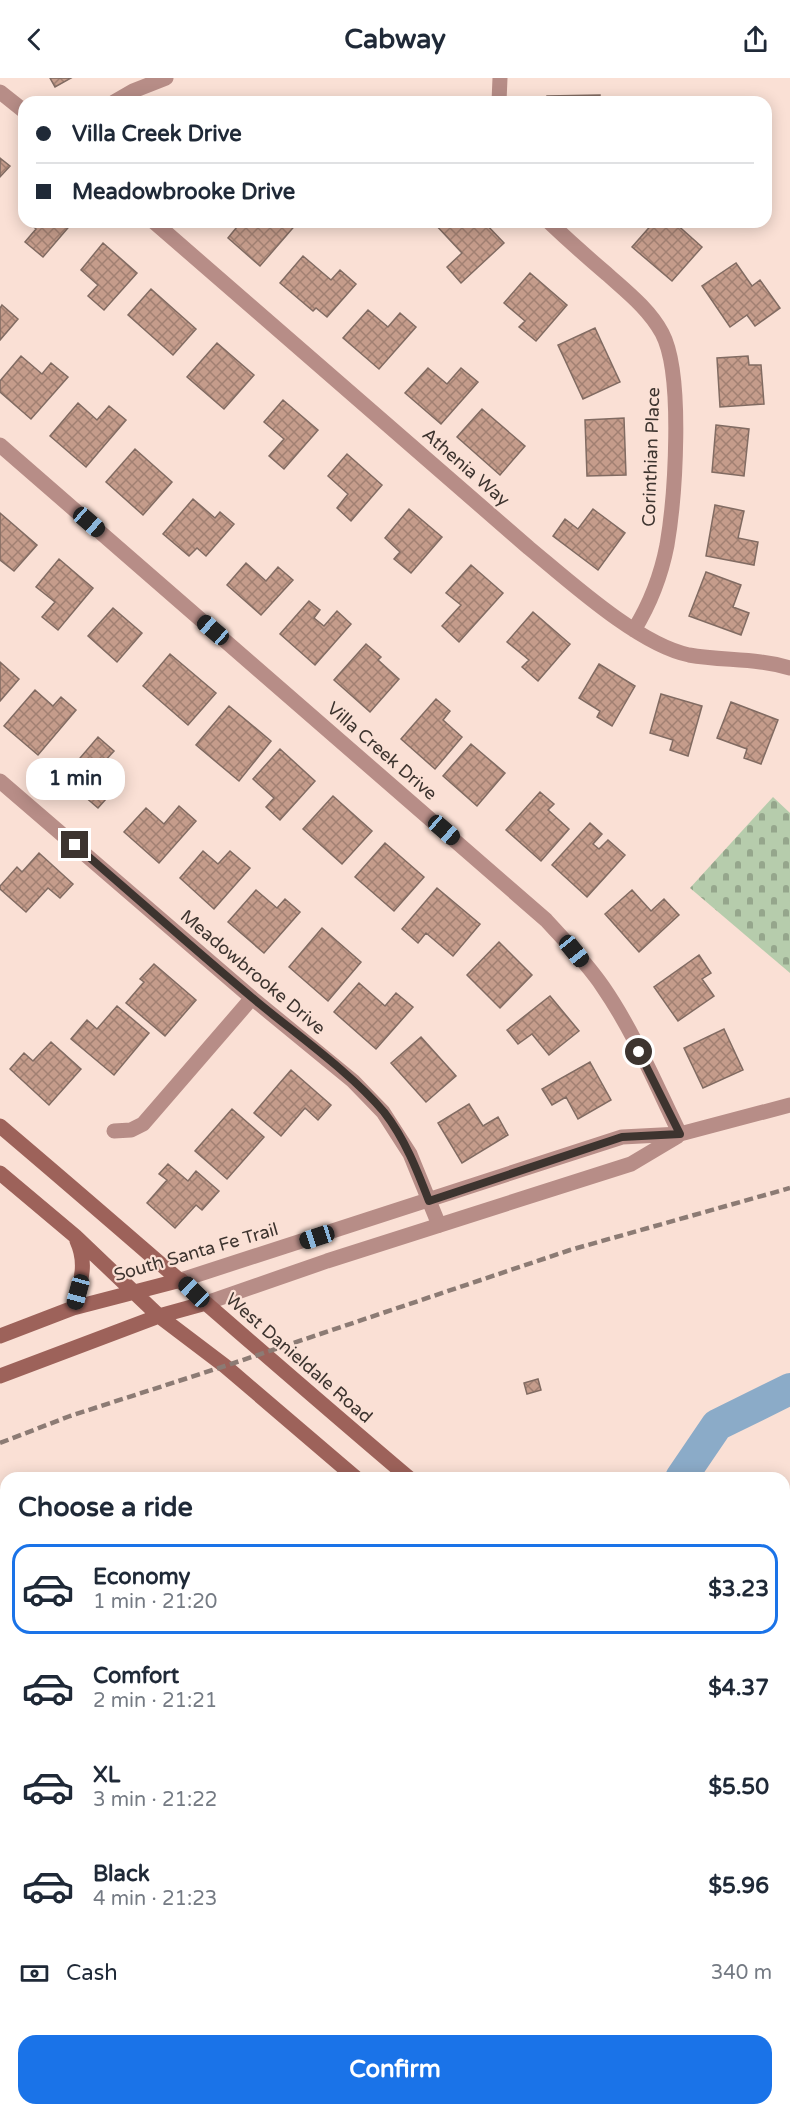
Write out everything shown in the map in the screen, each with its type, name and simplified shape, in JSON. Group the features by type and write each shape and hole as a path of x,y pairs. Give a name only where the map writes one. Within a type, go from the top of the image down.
{"main road":[{"name":"West Danieldale Road","path":"0,1126 402,1472"},
{"path":"0,1173 75,1236 131,1292 159,1316 225,1366 349,1472"},
{"path":"73,1308 82,1275 83,1254 75,1236"},
{"name":"South Santa Fe Trail","path":"0,1336 73,1308 181,1280"},
{"name":"South Santa Fe Trail","path":"0,1376 159,1316 206,1303"}],"street":[{"path":"124,96 166,78"},
{"path":"499,96 500,78"},
{"path":"0,92 18,106"},
{"name":"Athenia Way","path":"161,228 529,548 577,588 634,630 662,645 688,655 773,663 790,668"},
{"name":"Corinthian Place","path":"556,228 650,313 663,335 670,355 675,402 669,524 658,579 648,607 634,630"},
{"name":"Villa Creek Drive","path":"0,445 546,920 603,986 680,1134"},
{"name":"Meadowbrooke Drive","path":"1,784 353,1081 383,1112 410,1154 439,1225"},
{"path":"114,1131 131,1130 143,1124 252,998"},
{"name":"South Santa Fe Trail","path":"181,1280 622,1137 680,1134 790,1105"},
{"name":"South Santa Fe Trail","path":"206,1303 439,1225 632,1164 680,1134"},
{"path":"542,1163 552,1189"}],"green space":[{"path":"773,797 790,813 790,973 690,888"}],"building":[{"path":"50,78 71,78 55,87"},
{"path":"600,95 600,96 547,96"},
{"path":"0,158 10,166 0,177"},
{"path":"68,228 43,257 25,242 36,229"},
{"path":"236,228 293,228 260,266 228,238"},
{"path":"439,228 490,228 504,243 461,283 447,267 462,253"},
{"path":"649,228 681,228 702,247 672,281 632,247"},
{"path":"103,243 137,273 104,310 88,296 98,285 81,270"},
{"path":"303,256 331,280 340,270 356,284 327,317 316,308 313,311 280,283"},
{"path":"736,263 752,286 760,280 780,308 755,326 747,315 730,327 702,286"},
{"path":"530,273 567,305 536,341 519,327 525,321 504,303"},
{"path":"151,289 196,329 173,355 128,315"},
{"path":"2,305 18,319 0,340 0,308"},
{"path":"368,310 388,327 400,313 416,327 379,369 343,338"},
{"path":"595,328 620,382 583,399 558,345"},
{"path":"217,343 254,375 224,409 187,377"},
{"path":"21,356 42,374 51,363 68,377 31,419 0,392 0,381"},
{"path":"748,356 749,365 761,365 764,404 720,407 717,358"},
{"path":"428,368 447,384 461,368 478,382 441,424 405,393"},
{"path":"283,400 318,430 284,469 269,456 284,439 264,422"},
{"path":"78,403 97,420 109,406 126,420 86,467 50,436"},
{"path":"482,409 525,446 500,475 457,437"},
{"path":"624,418 626,475 587,476 585,420"},
{"path":"716,425 749,429 744,476 712,472"},
{"path":"135,449 172,482 143,515 106,482"},
{"path":"347,454 382,485 351,521 337,508 348,494 328,476"},
{"path":"193,499 215,518 220,512 234,524 206,556 197,548 189,556 163,534"},
{"path":"715,505 744,511 738,538 758,542 754,565 706,556"},
{"path":"409,509 442,537 411,573 394,559 400,552 385,538"},
{"path":"593,509 625,533 598,570 553,536 565,519 578,529"},
{"path":"0,513 37,545 14,571 0,560"},
{"path":"59,559 93,588 58,630 42,617 55,602 36,587"},
{"path":"246,563 266,581 278,567 293,580 261,615 227,585"},
{"path":"471,565 503,593 459,642 442,626 461,605 446,593"},
{"path":"706,572 741,585 733,607 749,613 741,635 689,616"},
{"path":"309,601 320,610 314,618 324,626 337,611 351,624 315,665 280,634"},
{"path":"113,608 142,633 117,662 88,636"},
{"path":"533,612 570,644 538,681 522,667 529,660 507,642"},
{"path":"366,644 381,657 378,660 399,679 370,712 334,680"},
{"path":"170,654 216,693 188,725 143,686"},
{"path":"0,662 19,679 0,701"},
{"path":"599,664 635,686 612,726 597,717 600,711 579,698"},
{"path":"35,690 53,706 61,697 76,710 38,755 4,726"},
{"path":"661,694 702,706 688,756 670,750 673,740 650,733"},
{"path":"436,699 450,711 443,720 462,737 435,769 401,739"},
{"path":"731,702 778,720 761,764 744,758 747,749 717,738"},
{"path":"229,706 271,741 239,781 196,745"},
{"path":"98,737 114,751 103,763 123,780 98,808 63,778"},
{"path":"471,744 505,773 477,806 443,776"},
{"path":"280,749 315,781 280,820 266,807 274,798 253,779"},
{"path":"540,792 554,804 548,810 569,829 541,861 506,830"},
{"path":"333,796 372,831 342,864 303,829"},
{"path":"179,806 196,821 159,863 124,832 146,808 164,824"},
{"path":"590,823 602,834 593,844 599,849 608,840 625,855 587,897 552,865"},
{"path":"385,843 424,877 394,911 355,877"},
{"path":"203,851 218,864 230,851 250,868 214,909 180,878"},
{"path":"39,853 73,884 60,898 48,888 26,912 0,889 0,886 17,867 22,872"},
{"path":"437,888 480,924 453,956 426,933 418,943 402,929"},
{"path":"256,890 277,908 285,899 300,912 264,953 228,922"},
{"path":"632,890 651,911 664,899 679,915 639,952 605,914"},
{"path":"322,928 361,962 328,1001 289,967"},
{"path":"499,942 532,975 500,1008 467,975"},
{"path":"699,955 711,973 702,979 714,996 678,1021 654,987"},
{"path":"154,964 196,1000 165,1036 126,1003 144,982 140,979"},
{"path":"359,983 385,1006 396,993 413,1007 376,1049 334,1012"},
{"path":"550,996 579,1031 549,1055 532,1034 518,1044 507,1030"},
{"path":"117,1006 149,1033 114,1075 71,1039 87,1020 97,1029"},
{"path":"724,1029 743,1070 703,1088 684,1048"},
{"path":"421,1037 456,1076 426,1102 391,1063"},
{"path":"51,1042 81,1069 49,1105 10,1069 24,1053 33,1061"},
{"path":"590,1062 611,1100 578,1119 566,1097 552,1105 542,1089"},
{"path":"291,1070 331,1105 318,1120 305,1108 281,1136 254,1113"},
{"path":"469,1104 483,1126 498,1117 508,1135 462,1163 438,1123"},
{"path":"232,1109 264,1137 227,1179 195,1151"},
{"path":"168,1164 188,1181 196,1171 219,1191 202,1210 196,1205 175,1228 147,1203 167,1180 159,1174"},
{"path":"538,1379 541,1390 527,1394 524,1383"}],"waterway":[{"path":"685,1472 717,1425 790,1389"}],"railway":[{"path":"0,1443 70,1416 570,1250 790,1188"}],"route":[{"path":"75,845 252,998 353,1081 383,1112 398,1132 410,1154 429,1201 622,1137 680,1134 639,1052"}]}
